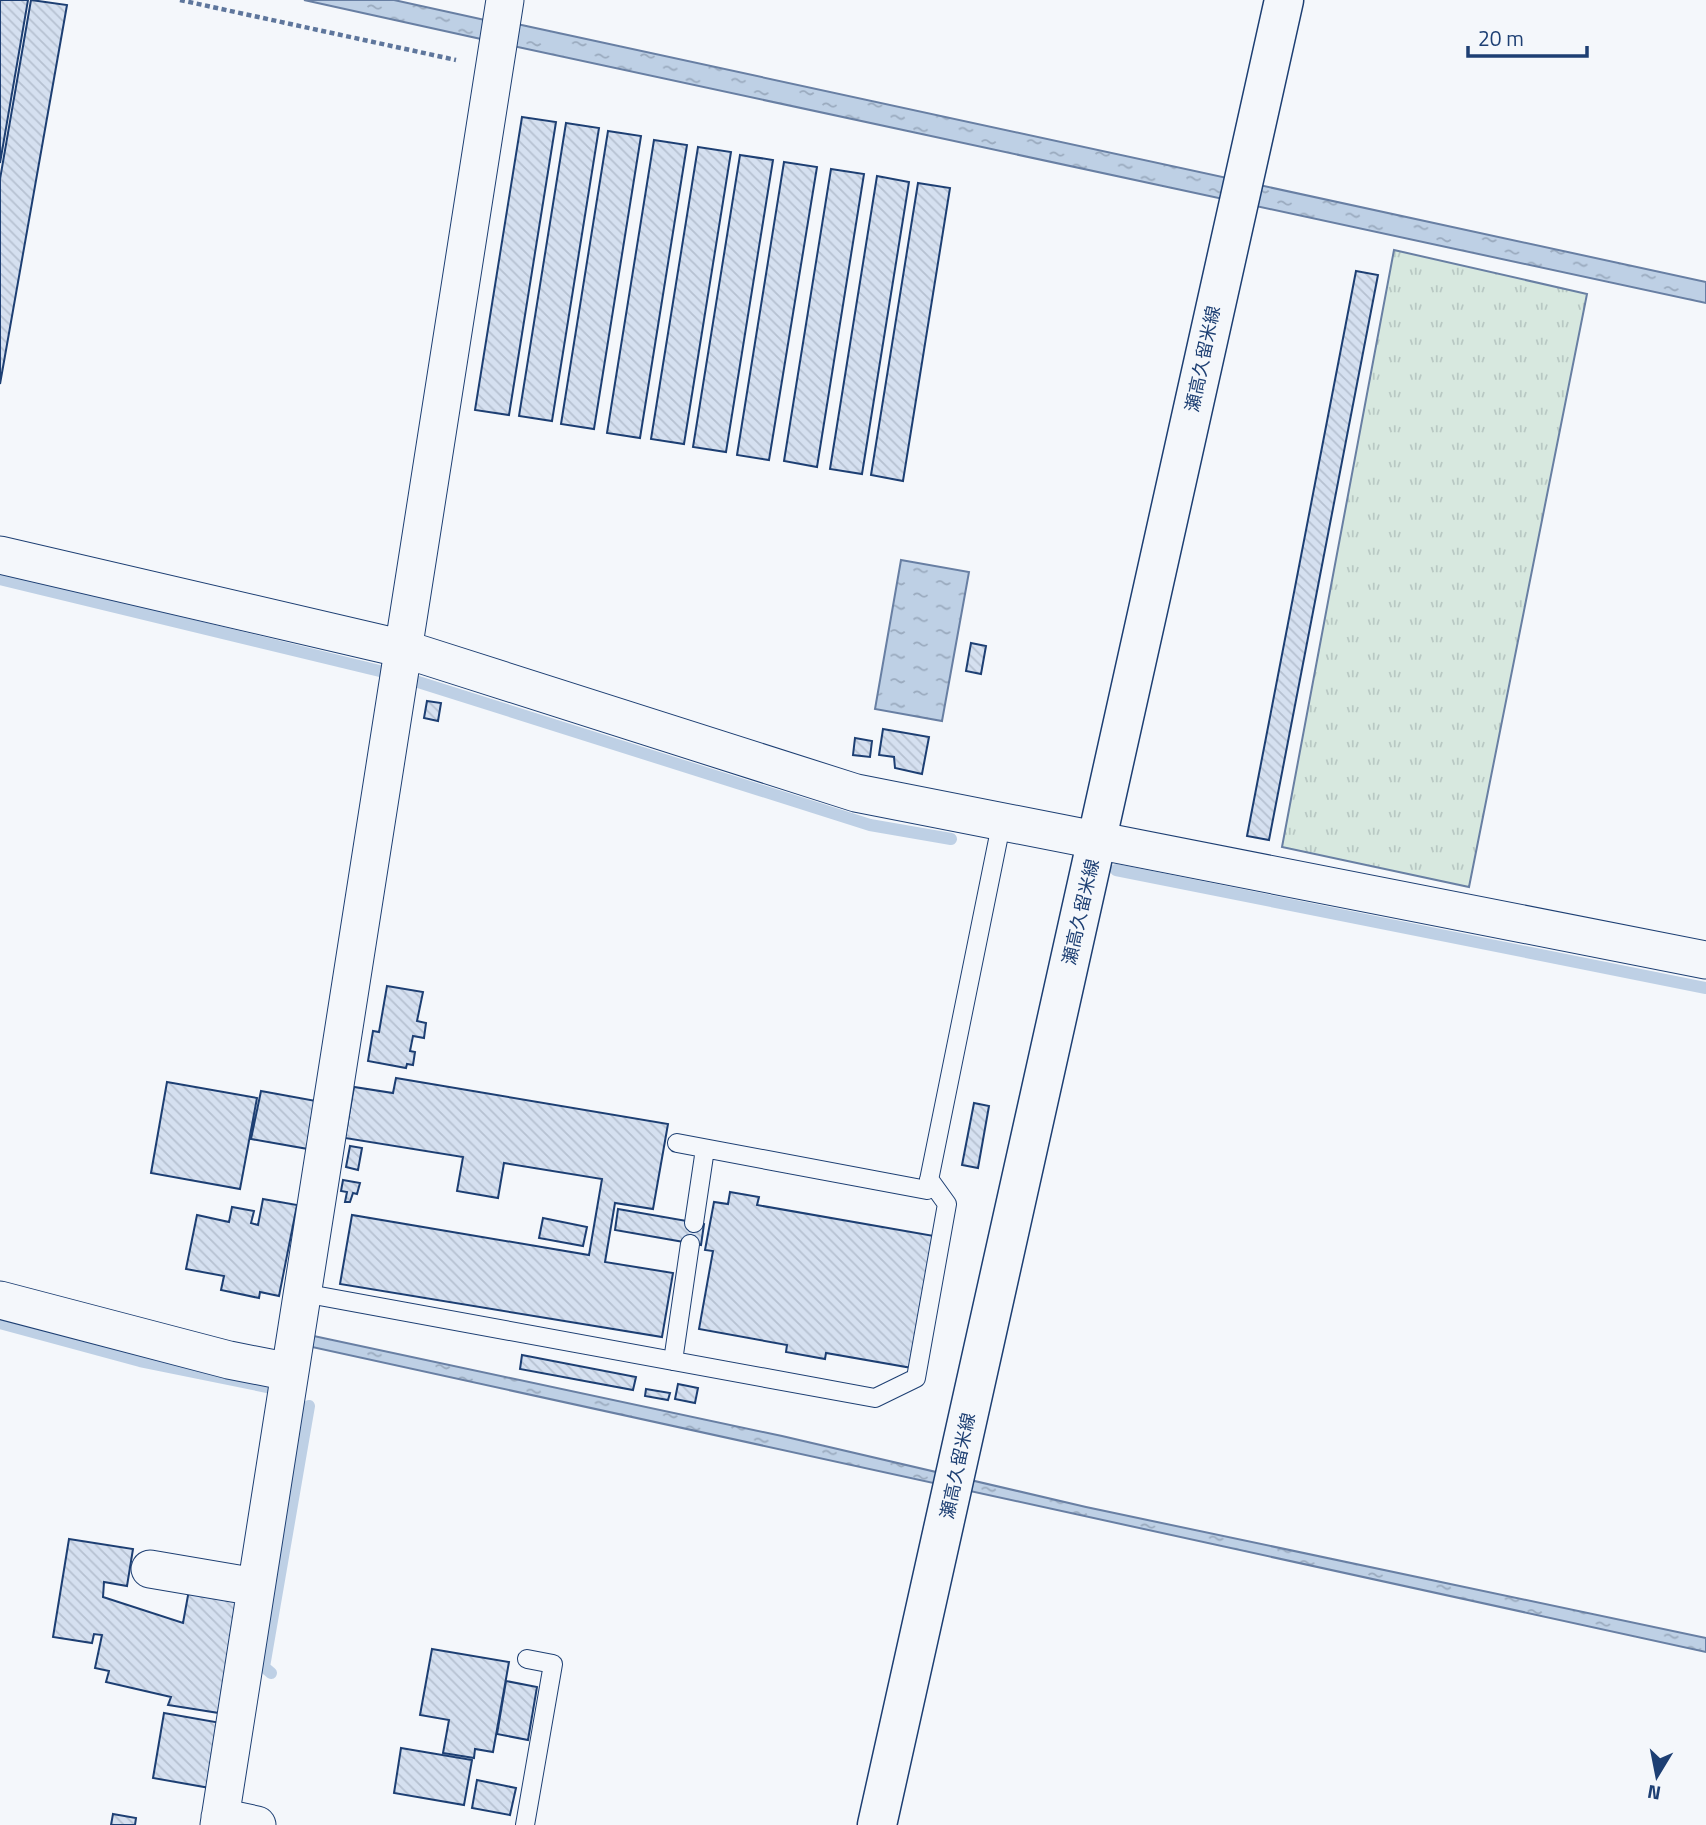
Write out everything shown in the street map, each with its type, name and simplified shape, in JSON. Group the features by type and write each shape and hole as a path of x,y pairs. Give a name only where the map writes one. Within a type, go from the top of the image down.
{"main road":[{"name":"瀬高久留米線","path":"877,1825 1284,0"}],"street":[{"path":"257,1825 220,1821 505,5"},
{"path":"0,555 404,649 856,793 1097,838 1706,960"},
{"path":"0,1300 229,1360 290,1372"},
{"path":"150,1569 256,1587"}],"lane":[{"path":"677,1143 927,1190 1002,820"},
{"path":"694,1223 705,1149"},
{"path":"303,1293 875,1398 916,1378 947,1205 929,1179"},
{"path":"673,1360 690,1244"},
{"path":"525,1825 553,1664 527,1660"}],"path":[{"path":"180,0 496,57"}],"green space":[{"path":"1394,250 1587,294 1469,887 1282,847"}],"water":[{"path":"304,0 394,0 485,20 481,39"},
{"path":"517,24 1706,282 1706,303 513,46"},
{"path":"901,560 969,572 942,721 875,709"},
{"path":"281,1329 782,1436 1086,1507 1706,1638 1706,1652 280,1340"}],"building":[{"path":"0,0 28,0 0,163"},
{"path":"31,0 67,5 0,384 0,179"},
{"path":"522,117 556,122 509,415 475,410"},
{"path":"566,123 599,128 552,421 519,416"},
{"path":"608,131 641,136 594,429 561,424"},
{"path":"654,140 687,145 640,438 607,433"},
{"path":"698,147 731,152 684,444 651,439"},
{"path":"740,155 773,160 726,452 693,447"},
{"path":"784,162 817,167 769,460 737,455"},
{"path":"831,169 864,174 817,467 784,461"},
{"path":"877,176 909,182 862,474 830,469"},
{"path":"918,183 950,188 903,481 871,475"},
{"path":"1356,271 1378,275 1269,840 1247,836"},
{"path":"971,643 986,646 981,674 966,671"},
{"path":"427,701 441,703 438,721 424,718"},
{"path":"883,729 929,737 922,774 895,768 894,757 879,755"},
{"path":"855,738 872,741 870,757 853,755"},
{"path":"387,986 423,992 417,1021 426,1023 424,1038 413,1036 410,1051 415,1052 413,1065 407,1064 406,1068 368,1061 373,1031 379,1032"},
{"path":"396,1078 668,1124 653,1209 615,1203 605,1262 673,1273 662,1337 340,1284 352,1215 589,1255 602,1179 504,1163 498,1198 457,1191 463,1157 345,1138 354,1087 393,1093"},
{"path":"167,1082 257,1098 240,1189 151,1173"},
{"path":"261,1091 316,1101 308,1149 251,1139"},
{"path":"974,1103 989,1106 978,1168 962,1165"},
{"path":"350,1146 362,1148 358,1170 346,1167"},
{"path":"343,1180 360,1183 357,1194 353,1193 350,1202 345,1202 347,1192 341,1191"},
{"path":"730,1192 759,1197 757,1205 934,1236 912,1368 826,1353 825,1359 786,1352 787,1345 699,1329 713,1251 705,1250 714,1202 728,1204"},
{"path":"263,1199 297,1205 279,1296 260,1292 259,1298 221,1290 224,1276 186,1269 197,1215 229,1222 232,1207 254,1211 251,1223 258,1225"},
{"path":"618,1209 704,1224 701,1245 615,1230"},
{"path":"543,1218 587,1227 583,1246 539,1238"},
{"path":"522,1355 636,1377 633,1390 520,1369"},
{"path":"678,1384 698,1388 695,1403 675,1399"},
{"path":"646,1389 670,1393 668,1400 645,1396"},
{"path":"69,1539 133,1549 127,1586 104,1582 103,1597 183,1623 189,1590 240,1599 219,1713 168,1705 171,1697 106,1682 109,1671 95,1668 102,1635 94,1634 92,1643 53,1637"},
{"path":"432,1649 509,1662 493,1752 475,1749 474,1758 443,1753 449,1720 420,1715"},
{"path":"506,1681 537,1687 528,1740 497,1734"},
{"path":"164,1713 221,1723 210,1788 153,1778"},
{"path":"401,1748 472,1760 464,1805 394,1793"},
{"path":"477,1780 516,1788 510,1815 472,1808"},
{"path":"113,1814 136,1818 135,1825 111,1825"}],"waterway":[{"path":"0,579 388,673"},
{"path":"415,681 870,825 951,839"},
{"path":"1116,870 1706,988"},
{"path":"0,1323 140,1361 277,1389"},
{"path":"271,1673 264,1667 309,1406"}]}
